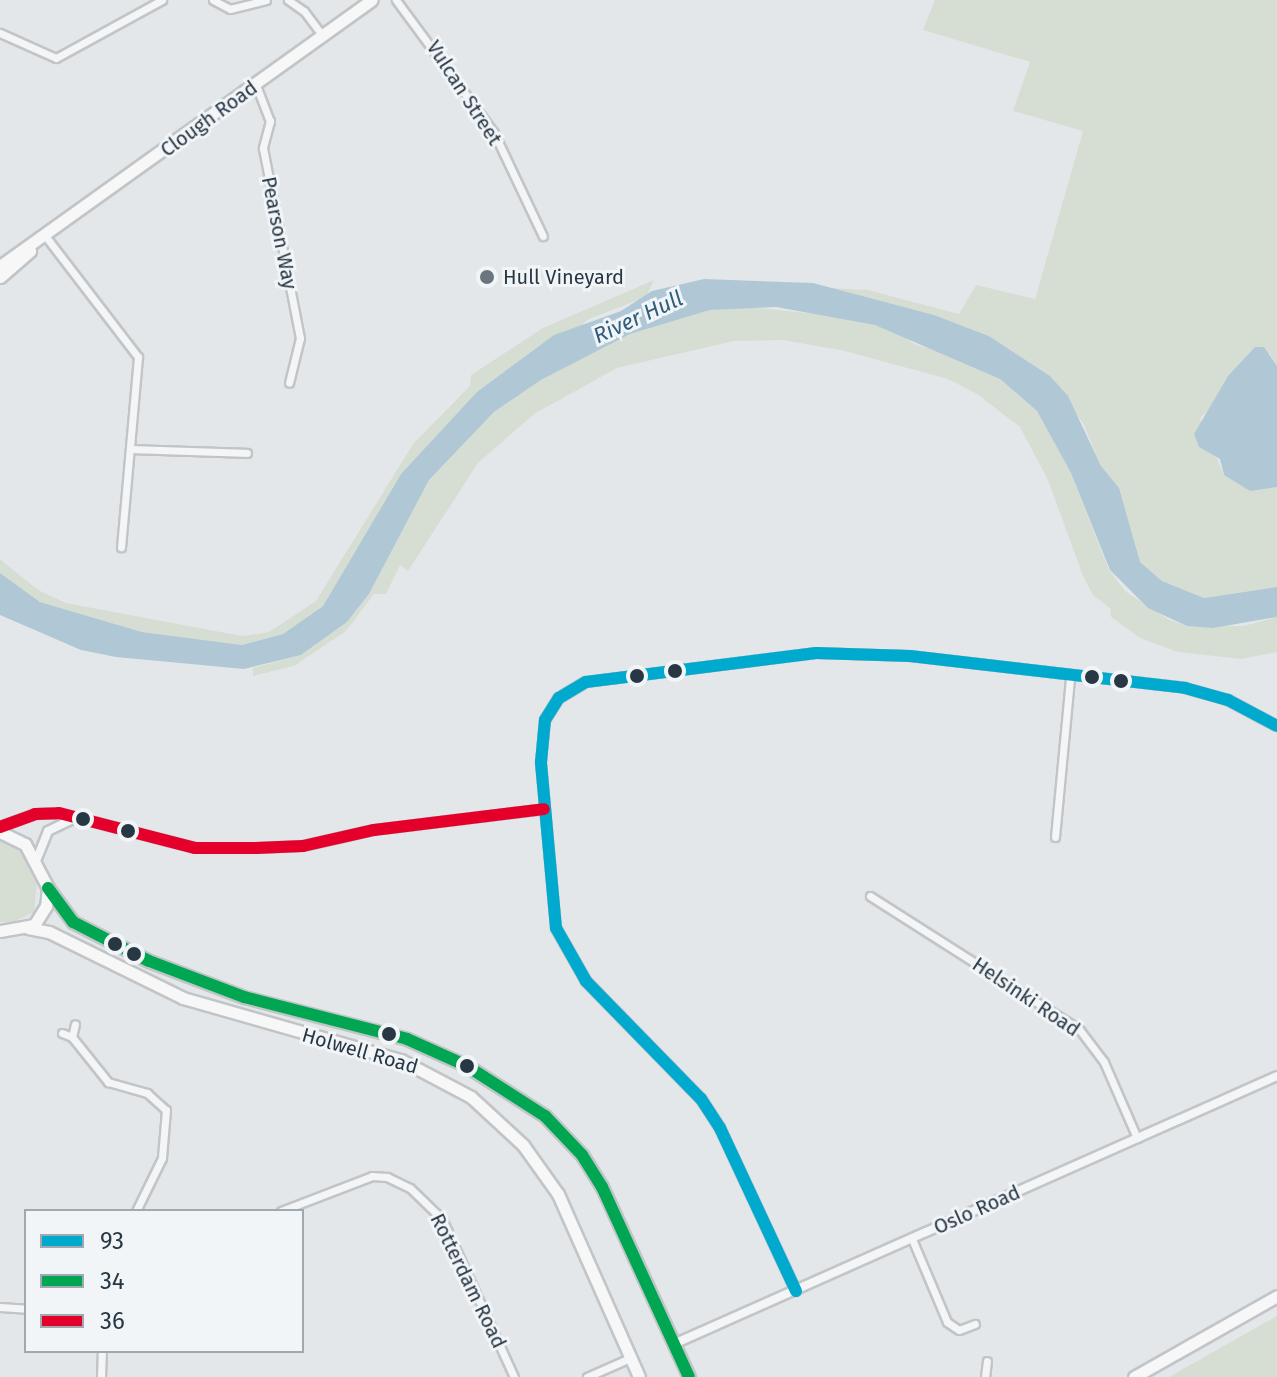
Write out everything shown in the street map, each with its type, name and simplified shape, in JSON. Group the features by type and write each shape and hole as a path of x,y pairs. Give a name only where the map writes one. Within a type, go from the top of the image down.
{"main road":[{"name":"Clough Road","path":"0,266 46,237 372,0"},
{"name":"Clough Road","path":"0,277 46,237"},
{"path":"0,830 19,838 36,861"},
{"name":"Holwell Road","path":"36,861 48,888 73,922 149,961 244,997 407,1039 467,1066 532,1106 572,1142 602,1187 689,1377"},
{"path":"0,931 28,928 43,914 48,888"},
{"name":"Holwell Road","path":"28,928 49,932 183,998 401,1060 458,1088 509,1130 546,1175 639,1377"},
{"path":"1134,1377 1277,1296"}],"street":[{"path":"0,33 56,58 162,0"},
{"path":"213,0 230,9 266,0"},
{"path":"288,0 304,11 323,36"},
{"name":"Vulcan Street","path":"396,0 494,133 543,236"},
{"name":"Pearson Way","path":"256,85 270,121 263,148 300,338 289,383"},
{"path":"46,237 138,357 133,449 121,547"},
{"path":"133,449 247,453"},
{"path":"796,1291 738,1160 714,1119 619,1018 568,954 553,917 544,809 545,720 559,698 586,682 816,653 910,656 1070,678 1185,688 1228,700 1277,726"},
{"path":"1055,837 1070,678"},
{"path":"0,830 35,814 80,819 195,848 256,848 303,846 374,830 544,809"},
{"path":"36,861 48,831 80,819"},
{"name":"Helsinki Road","path":"870,896 1079,1029 1104,1062 1137,1138"},
{"path":"72,1037 75,1024"},
{"path":"62,1033 72,1037 108,1082 156,1100 166,1110 168,1129 162,1158 137,1209"},
{"name":"Oslo Road","path":"676,1343 1277,1076"},
{"path":"168,1129 179,1130"},
{"name":"Rotterdam Road","path":"286,1209 372,1176 387,1177 410,1188 442,1219 514,1377"},
{"path":"912,1239 947,1322 959,1330 975,1324"},
{"path":"0,1307 24,1309"},
{"path":"101,1377 102,1353"},
{"path":"587,1377 630,1358"},
{"path":"985,1377 987,1361"}],"shaded area":[{"path":"935,0 1277,0 1277,366 1269,353 1200,418 1224,475 1257,489 1277,487 1277,587 1204,598 1162,581 1140,562 1084,425 1050,376 989,336 934,315 813,287 868,290 959,314 976,285 1035,299 1083,131 1013,111 1030,62 923,30"},
{"path":"654,280 646,297 589,319 401,474 323,606 283,634 242,645 142,632 40,602 0,573 0,559 38,590 66,603 242,636 269,632 316,601 413,444 470,386 471,375 543,328"},
{"path":"750,307 854,318 902,334 914,344 952,355 1000,379 1037,411 1071,473 1109,570 1126,592 1168,619 1187,626 1244,626 1277,617 1277,652 1241,659 1178,652 1140,638 1110,616 1111,609 1093,595 1083,576 1048,480 1020,427 977,394 948,379 841,350 782,340 734,341 617,368 534,414 478,463 408,571 400,565 386,594 374,594 346,631 294,666 253,676 253,668 301,655 347,622 369,594 429,480 494,412 541,380 630,334 710,310"},
{"path":"0,840 20,850 37,883 34,912 14,922 0,922"},
{"path":"1277,1316 1277,1377 1169,1377 1236,1339"}],"water":[{"name":"River Hull","path":"704,279 813,283 934,315 989,336 1050,376 1068,396 1101,466 1119,488 1140,562 1162,581 1204,598 1277,587 1277,617 1213,628 1187,626 1148,608 1110,570 1071,473 1037,411 1000,379 875,325 776,307 710,310 630,334 541,380 494,412 429,480 369,594 347,622 301,655 244,669 116,657 81,650 0,615 0,573 40,602 142,632 242,645 283,634 323,606 401,474 477,392 554,335 621,311 652,291"},
{"path":"1255,347 1264,347 1277,366 1277,487 1250,491 1224,475 1220,459 1199,447 1194,434 1228,376"}],"transit line":[{"name":"93","path":"796,1291 720,1128 701,1099 586,981 556,928 541,762 545,720 559,698 586,682 816,653 910,656 1185,688 1228,700 1277,726"},
{"name":"36","path":"0,827 35,814 59,813 195,848 256,848 303,846 374,830 544,809"},
{"name":"34","path":"48,888 73,922 149,961 244,997 407,1039 467,1066 545,1116 582,1155 602,1187 689,1377"}],"place":[{"name":"Hull Vineyard","path":"487,277"}]}
